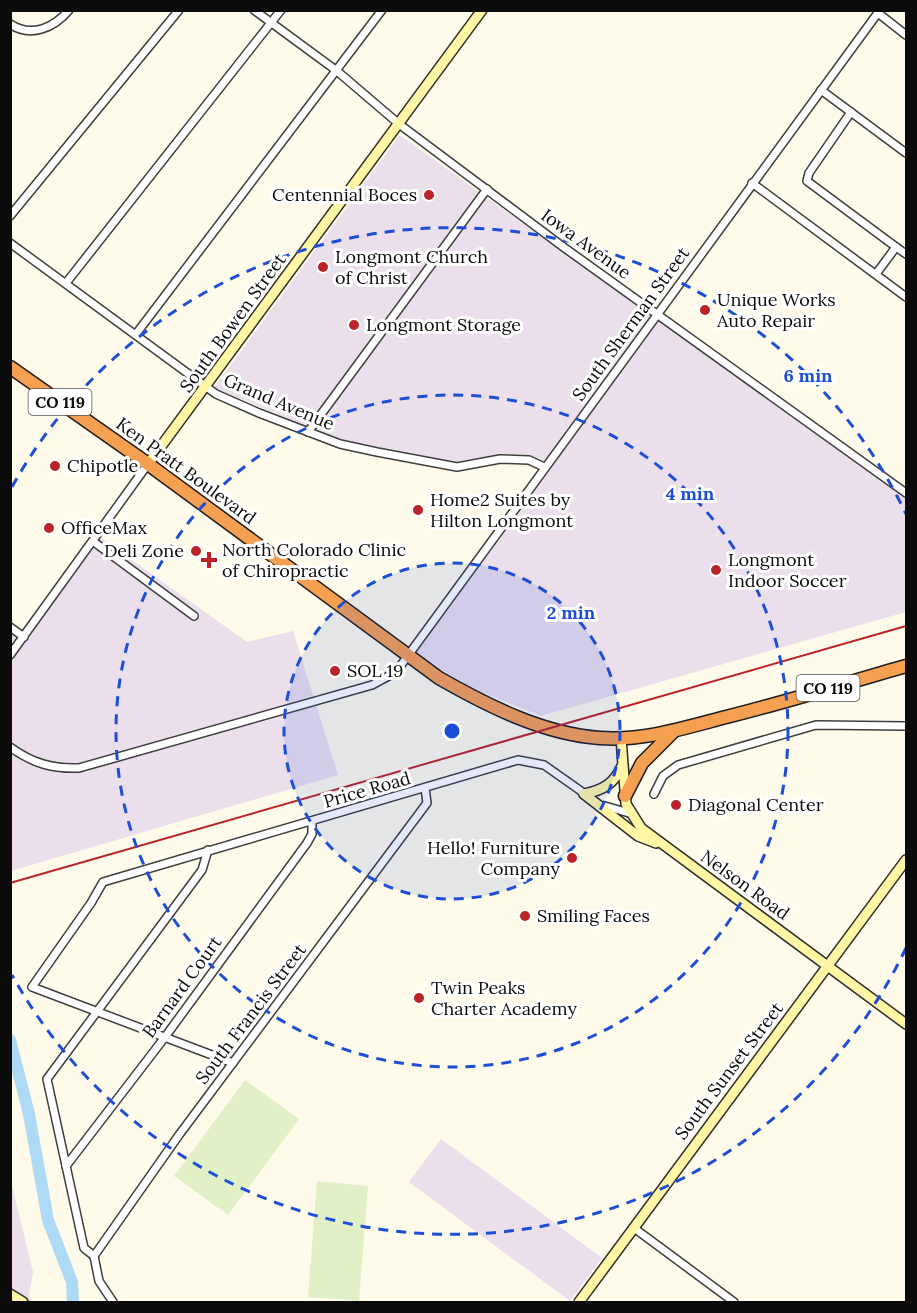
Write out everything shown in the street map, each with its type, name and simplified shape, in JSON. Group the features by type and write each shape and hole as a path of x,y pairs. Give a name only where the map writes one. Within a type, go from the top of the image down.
{"highway":[{"name":"Ken Pratt Boulevard","path":"10,367 148,464 408,656 464,693 509,714 580,735 621,738 674,731 906,666"},
{"path":"625,796 642,763 674,731"}],"street":[{"path":"10,24 22,30 45,29 69,10"},
{"path":"10,216 179,10"},
{"name":"Iowa Avenue","path":"255,10 337,71 399,124 656,314 906,493"},
{"path":"66,283 281,10"},
{"path":"136,334 382,10"},
{"name":"South Bowen Street","path":"10,655 482,10"},
{"path":"879,12 906,34"},
{"name":"South Sherman Street","path":"10,747 32,761 47,766 79,768 372,685 396,672 879,12"},
{"path":"821,90 906,153"},
{"path":"851,112 809,173 807,181 906,254"},
{"path":"752,183 906,297"},
{"path":"308,432 487,189"},
{"name":"Grand Avenue","path":"10,243 206,387 226,398 340,444 457,466 500,459 529,460 544,467"},
{"path":"876,274 896,247"},
{"path":"94,542 194,616"},
{"path":"10,627 24,637"},
{"path":"654,794 663,776 678,765 816,724 906,726"},
{"name":"Nelson Road","path":"621,738 625,796 629,813 640,828 906,1024"},
{"name":"Price Road","path":"97,1011 32,987 92,903 103,882 524,760 544,765 611,810 629,813"},
{"path":"584,794 609,786 623,764"},
{"name":"South Francis Street","path":"94,1256 233,1063 427,802 425,788"},
{"path":"584,794 638,836 665,846"},
{"name":"Barnard Court","path":"66,1166 165,1037 307,843 312,834 312,821"},
{"path":"113,1302 99,1281 94,1256 84,1248 47,1079 202,870 208,850"},
{"name":"South Sunset Street","path":"579,1302 906,860"},
{"path":"97,1011 233,1063"},
{"path":"634,1228 734,1302"},
{"path":"10,1294 23,1302"}],"shaded area":[{"path":"400,135 906,499 906,612 541,716 476,690 415,654 554,465 530,455 502,454 455,462 341,440 214,388"},
{"path":"101,538 247,642 293,631 338,775 11,871 11,625 28,637"},
{"path":"441,1139 602,1258 570,1301 409,1182"},
{"path":"10,1177 33,1272 29,1295 31,1302 11,1302"}],"green space":[{"path":"245,1080 299,1119 228,1215 174,1176"},
{"path":"317,1181 368,1186 359,1301 308,1297"}],"waterway":[{"path":"10,1040 29,1114 48,1220 72,1282 73,1302"}],"railway":[{"path":"10,883 906,626"}],"place":[{"name":"Centennial Boces","path":"429,195"},
{"name":"Longmont Church of Christ","path":"323,267"},
{"name":"Unique Works Auto Repair","path":"705,310"},
{"name":"Longmont Storage","path":"354,325"},
{"name":"Chipotle","path":"55,466"},
{"name":"Home2 Suites by Hilton Longmont","path":"418,510"},
{"name":"OfficeMax","path":"49,528"},
{"name":"Deli Zone","path":"196,551"},
{"name":"North Colorado Clinic of Chiropractic","path":"209,560"},
{"name":"Longmont Indoor Soccer","path":"716,570"},
{"name":"SOL 19","path":"335,671"},
{"name":"Diagonal Center","path":"676,805"},
{"name":"Hello! Furniture Company","path":"572,858"},
{"name":"Smiling Faces","path":"525,916"},
{"name":"Twin Peaks Charter Academy","path":"419,998"}]}
